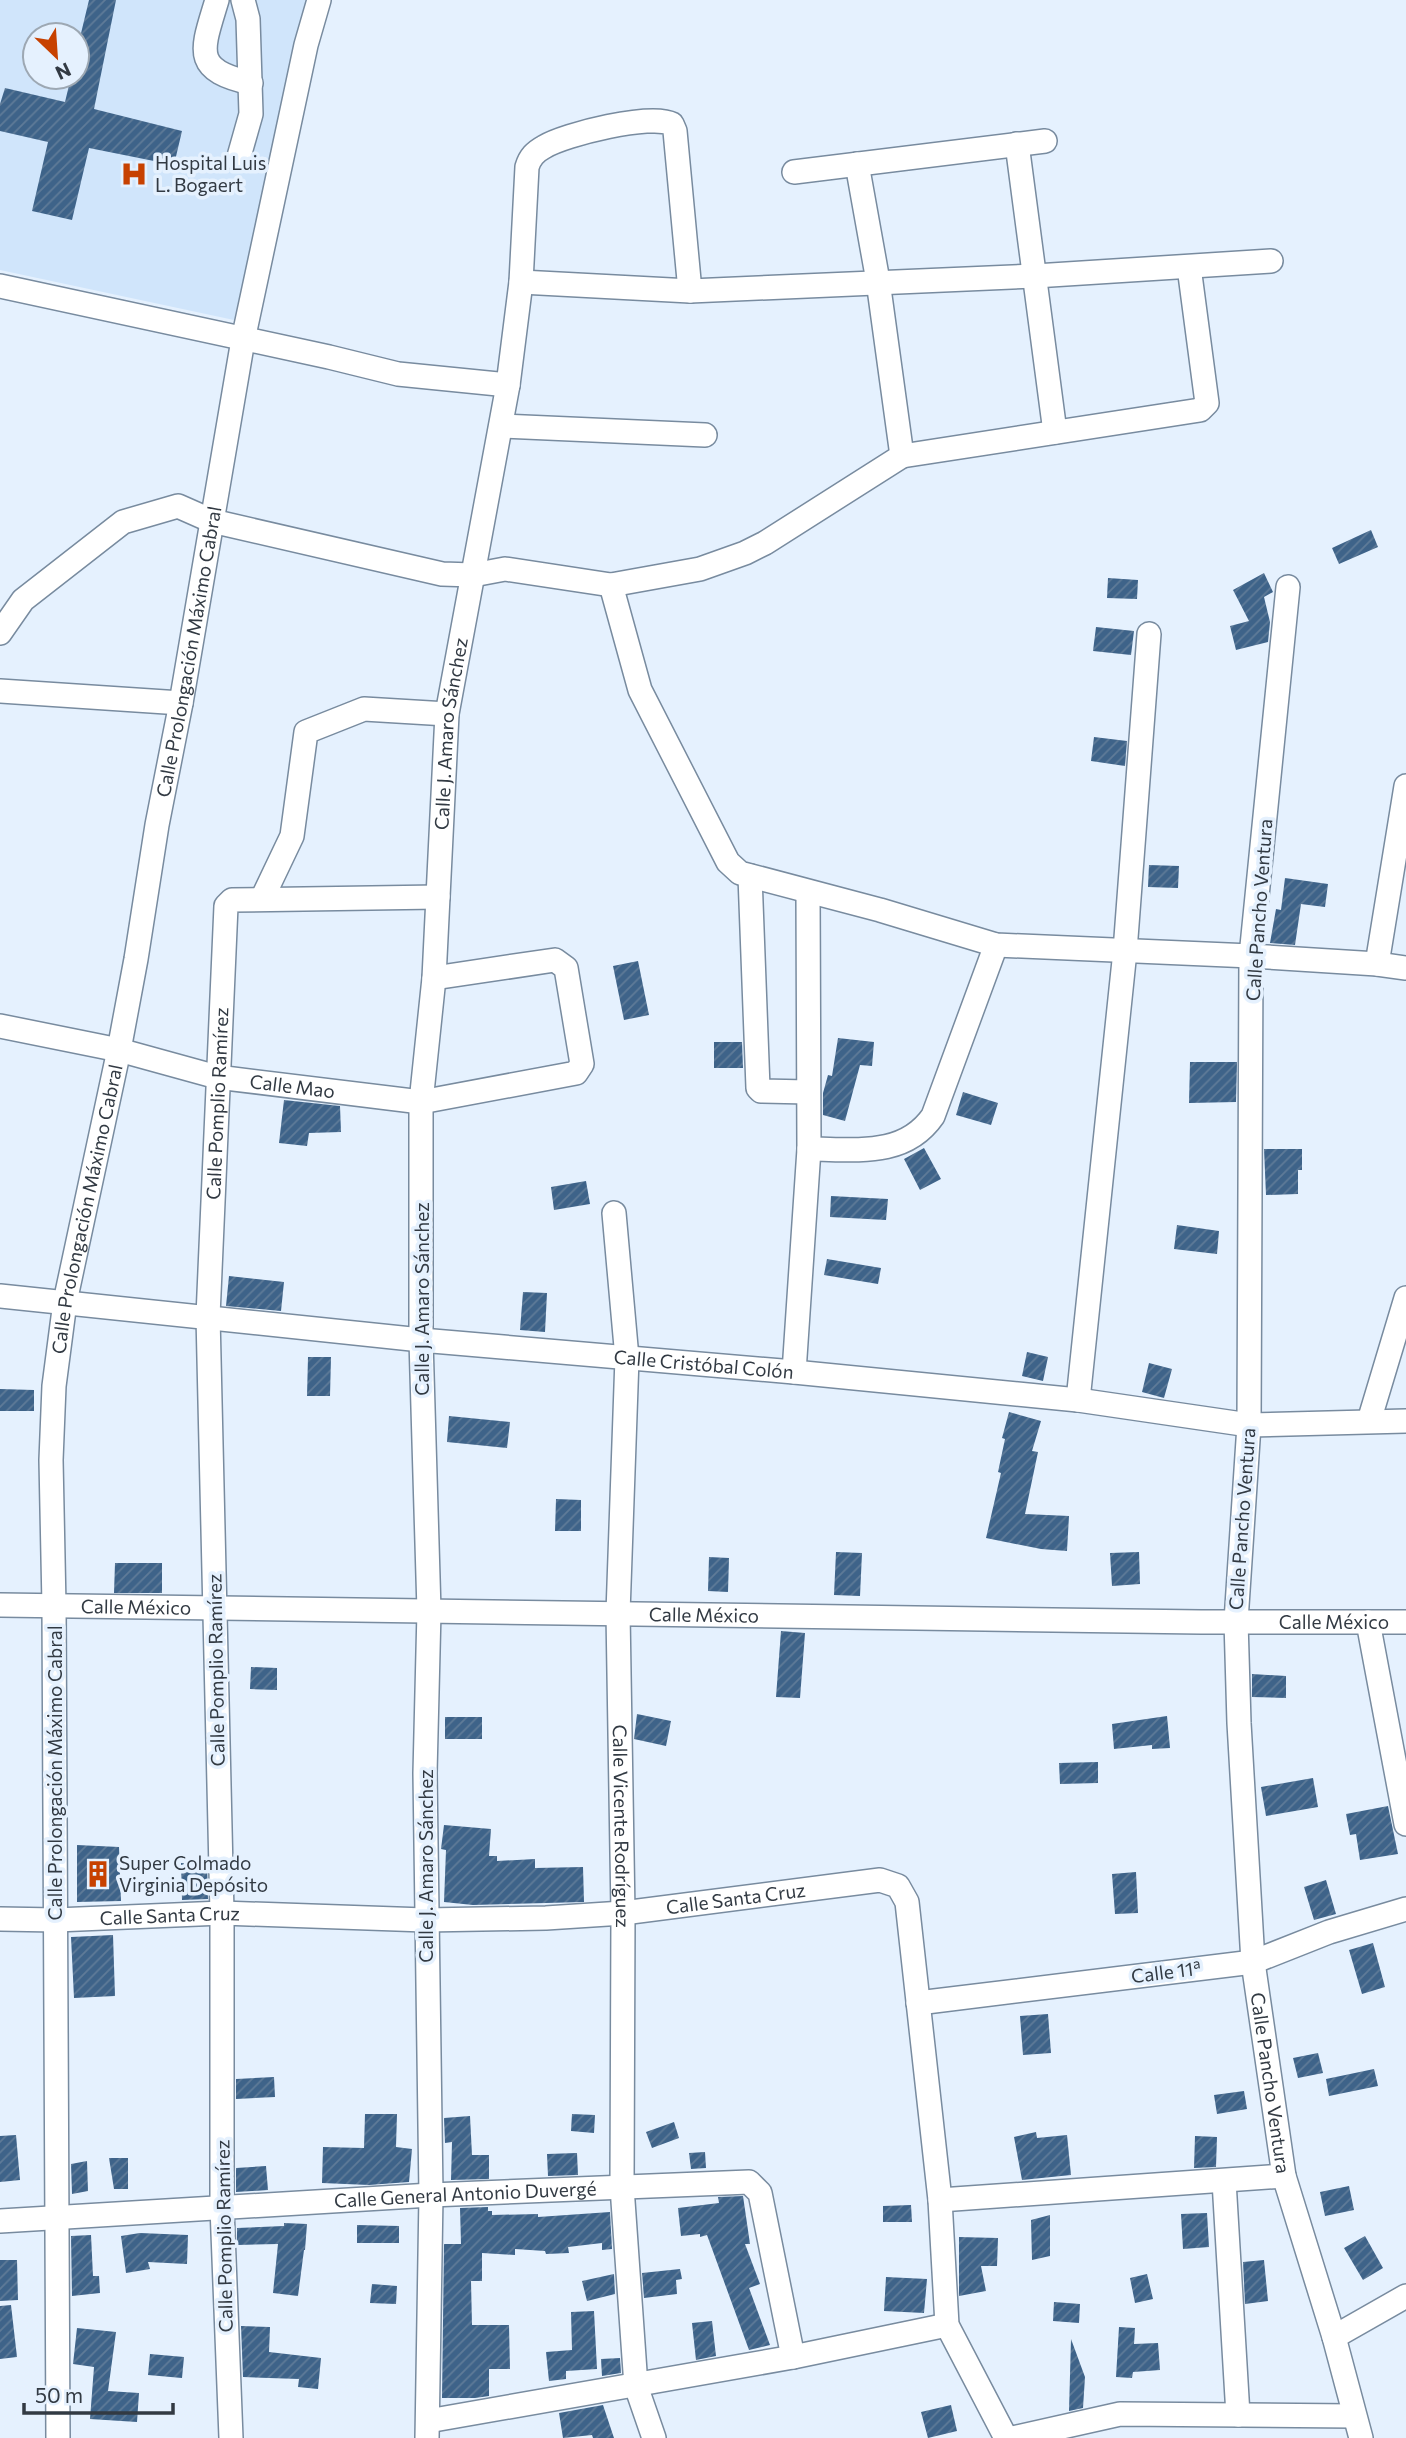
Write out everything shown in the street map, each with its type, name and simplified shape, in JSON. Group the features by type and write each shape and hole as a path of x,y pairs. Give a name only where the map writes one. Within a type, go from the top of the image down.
{"street":[{"path":"217,0 207,34 205,55 214,70 225,77 251,83"},
{"path":"237,160 251,114 248,19 243,0"},
{"name":"Calle Prolongación Máximo Cabral","path":"58,2438 51,1460 54,1386 65,1302 119,1050 243,340 306,46 319,0"},
{"name":"Calle J. Amaro Sánchez","path":"427,2429 430,2195 425,1773 429,1611 421,1340 421,1102 434,978 447,714 508,386 520,282 527,167 530,159 543,147 570,136 659,119 672,124 675,131 690,291"},
{"path":"794,172 1045,141"},
{"path":"1017,144 1055,432"},
{"path":"857,164 878,281 902,456"},
{"path":"520,282 690,291 1035,276 1271,261"},
{"path":"0,633 23,600 123,522 178,506 212,521 442,574 473,575 505,569 611,585 699,569 745,553 902,456 1200,410 1205,407 1207,403 1189,267"},
{"path":"0,286 398,374 508,386"},
{"path":"501,426 705,435"},
{"path":"611,585 640,690 728,862 740,873 996,945 1251,956 1406,968"},
{"name":"Calle Pancho Ventura","path":"1288,587 1251,956 1249,1425 1236,1621 1239,1723 1253,1962 1284,2176 1334,2337 1361,2438"},
{"path":"1079,1400 1125,951 1149,634"},
{"path":"0,691 181,703"},
{"path":"438,898 262,900 292,836 306,732 364,709 447,714"},
{"path":"1377,964 1406,786"},
{"path":"750,876 758,1087 761,1091 808,1092"},
{"path":"794,1372 809,1149 808,892"},
{"name":"Calle Pomplio Ramírez","path":"231,2438 222,2207 222,1913 208,1316 226,906 228,902 262,900"},
{"path":"809,1149 879,1150 905,1140 927,1124 933,1116 996,945"},
{"name":"Calle Mao","path":"0,1026 119,1050 218,1077 421,1102 576,1073 582,1064 566,968 562,962 555,960 434,978"},
{"name":"Calle Vicente Rodríguez","path":"614,1213 627,1358 618,1613 623,1913 622,2188 636,2386 654,2438"},
{"name":"Calle Cristóbal Colón","path":"0,1296 421,1340 1079,1400 1249,1425 1406,1421"},
{"path":"1368,1421 1406,1298"},
{"name":"Calle México","path":"0,1605 1406,1622"},
{"path":"1368,1622 1406,1824"},
{"name":"Calle Santa Cruz","path":"0,1919 55,1920 222,1913 425,1920 546,1918 623,1913 880,1880 898,1885 907,1902 940,2200 947,2325 1006,2438"},
{"name":"Calle 11ª","path":"918,2003 1253,1962 1329,1932 1406,1909"},
{"path":"940,2200 1284,2176"},
{"path":"1224,2181 1238,2415"},
{"name":"Calle General Antonio Duvergé","path":"0,2221 430,2195 749,2182 760,2193 793,2357"},
{"path":"1334,2337 1406,2296"},
{"path":"427,2429 947,2325"},
{"path":"1013,2438 1120,2414 1353,2416"}],"shaded area":[{"name":"Hospital Luis L. Bogaert","path":"0,0 308,0 234,320 0,270"}],"building":[{"path":"89,0 116,0 94,109 182,131 174,165 89,148 72,220 32,211 48,142 0,131 0,104 5,88 65,102 68,91 91,91 91,21 84,21"},
{"path":"1371,530 1378,547 1339,564 1332,548"},
{"path":"1264,573 1273,592 1264,597 1270,622 1268,642 1236,650 1230,626 1249,621 1233,590"},
{"path":"1108,578 1138,580 1137,599 1107,598"},
{"path":"1096,627 1134,631 1131,655 1093,651"},
{"path":"1094,737 1127,741 1125,766 1091,761"},
{"path":"1149,865 1179,866 1178,888 1148,887"},
{"path":"1285,878 1328,884 1325,907 1301,904 1295,945 1270,943 1276,909 1281,910"},
{"path":"638,961 649,1015 624,1020 613,966"},
{"path":"838,1038 874,1042 872,1066 860,1065 845,1121 823,1115 823,1093 828,1075 832,1076"},
{"path":"714,1042 742,1042 743,1068 714,1068"},
{"path":"1190,1062 1237,1062 1236,1102 1189,1103"},
{"path":"963,1092 998,1103 991,1125 956,1115"},
{"path":"284,1100 340,1106 341,1132 309,1133 307,1146 279,1143"},
{"path":"924,1148 941,1179 920,1190 904,1159"},
{"path":"1264,1149 1302,1149 1302,1170 1298,1170 1298,1194 1266,1195"},
{"path":"586,1181 590,1204 554,1210 551,1187"},
{"path":"831,1196 888,1199 886,1220 830,1217"},
{"path":"1177,1225 1219,1231 1217,1254 1174,1249"},
{"path":"827,1259 881,1268 878,1284 824,1275"},
{"path":"229,1276 284,1282 281,1311 226,1306"},
{"path":"523,1292 547,1293 545,1332 520,1330"},
{"path":"1027,1352 1048,1357 1043,1381 1022,1376"},
{"path":"308,1357 331,1357 330,1396 307,1396"},
{"path":"1149,1363 1172,1369 1164,1398 1142,1392"},
{"path":"0,1389 34,1390 34,1411 0,1411"},
{"path":"1009,1412 1041,1421 1032,1451 1038,1452 1025,1514 1069,1516 1067,1551 1041,1549 986,1538 1001,1473 998,1472 1005,1439 1002,1438"},
{"path":"449,1416 510,1422 507,1448 447,1442"},
{"path":"556,1499 581,1500 581,1531 555,1531"},
{"path":"836,1552 862,1553 860,1596 834,1595"},
{"path":"1139,1552 1140,1584 1112,1586 1110,1553"},
{"path":"709,1557 729,1558 728,1592 708,1591"},
{"path":"115,1563 162,1563 162,1593 114,1593"},
{"path":"781,1631 805,1633 800,1698 776,1697"},
{"path":"251,1667 277,1668 277,1690 250,1689"},
{"path":"1252,1674 1286,1676 1286,1698 1252,1697"},
{"path":"637,1714 671,1721 666,1746 634,1739"},
{"path":"1167,1716 1170,1748 1152,1749 1152,1745 1114,1749 1112,1724"},
{"path":"445,1717 482,1717 482,1739 445,1739"},
{"path":"1098,1762 1098,1783 1060,1784 1059,1763"},
{"path":"1313,1778 1318,1807 1266,1816 1261,1787"},
{"path":"1388,1806 1398,1854 1360,1860 1356,1834 1350,1835 1346,1814"},
{"path":"444,1825 491,1829 489,1856 497,1856 497,1861 535,1859 535,1868 583,1867 584,1902 473,1905 444,1902 446,1850 441,1849"},
{"name":"Super Colmado Virginia Depósito","path":"77,1845 119,1847 121,1901 77,1902"},
{"path":"181,1863 207,1864 208,1899 182,1900"},
{"path":"1136,1872 1138,1913 1115,1914 1112,1874"},
{"path":"1326,1880 1336,1914 1314,1920 1304,1887"},
{"path":"113,1935 115,1996 74,1998 71,1937"},
{"path":"1373,1943 1385,1987 1362,1994 1349,1950"},
{"path":"1048,2014 1051,2053 1023,2055 1020,2016"},
{"path":"1318,2053 1323,2073 1298,2078 1293,2058"},
{"path":"1374,2069 1378,2086 1329,2096 1326,2079"},
{"path":"274,2077 275,2097 236,2099 236,2079"},
{"path":"1244,2091 1247,2109 1217,2114 1214,2095"},
{"path":"365,2114 397,2114 396,2147 412,2149 409,2182 369,2185 322,2183 323,2147 364,2148"},
{"path":"572,2114 595,2115 594,2133 571,2131"},
{"path":"470,2116 472,2155 489,2155 489,2179 451,2180 452,2142 445,2143 444,2118"},
{"path":"674,2122 679,2138 652,2148 646,2132"},
{"path":"1036,2132 1037,2138 1067,2135 1071,2175 1022,2180 1014,2137"},
{"path":"16,2135 20,2180 0,2182 0,2136"},
{"path":"1195,2136 1217,2137 1216,2167 1194,2168"},
{"path":"705,2152 706,2168 691,2169 689,2153"},
{"path":"577,2153 578,2175 548,2176 547,2154"},
{"path":"109,2158 128,2158 128,2189 114,2189"},
{"path":"87,2161 88,2191 72,2194 71,2164"},
{"path":"266,2166 268,2190 236,2192 236,2168"},
{"path":"1349,2186 1354,2210 1325,2216 1320,2192"},
{"path":"743,2196 750,2244 745,2244 760,2284 749,2288 770,2345 749,2350 707,2235 681,2236 678,2208 719,2203 718,2197"},
{"path":"911,2205 912,2222 883,2222 883,2206"},
{"path":"488,2207 492,2215 538,2214 538,2217 610,2212 612,2249 602,2250 602,2243 568,2247 569,2253 546,2254 545,2251 515,2249 515,2255 482,2253 482,2281 471,2281 472,2325 509,2325 510,2369 489,2369 489,2396 442,2398 444,2244 461,2244 460,2208"},
{"path":"1207,2213 1209,2247 1183,2249 1181,2214"},
{"path":"1050,2215 1050,2256 1032,2260 1031,2220"},
{"path":"284,2223 307,2224 298,2296 273,2293 278,2244 237,2245 237,2228 284,2226"},
{"path":"357,2225 399,2226 399,2243 357,2243"},
{"path":"140,2233 188,2235 187,2264 148,2262 150,2269 126,2273 121,2236"},
{"path":"91,2235 93,2276 99,2276 100,2293 72,2296 71,2236"},
{"path":"1365,2236 1383,2268 1363,2280 1344,2248"},
{"path":"959,2237 998,2238 997,2266 981,2266 986,2291 959,2296"},
{"path":"0,2260 17,2260 18,2300 0,2301"},
{"path":"1264,2260 1268,2301 1245,2304 1243,2262"},
{"path":"680,2269 682,2279 676,2280 677,2294 644,2298 642,2273"},
{"path":"614,2274 615,2294 587,2301 582,2281"},
{"path":"1147,2274 1153,2299 1135,2303 1130,2278"},
{"path":"886,2277 927,2279 924,2313 884,2311"},
{"path":"372,2284 397,2286 396,2304 370,2303"},
{"path":"1054,2302 1080,2304 1079,2323 1053,2321"},
{"path":"11,2305 17,2357 0,2359 0,2306"},
{"path":"594,2311 597,2369 566,2371 566,2379 549,2381 546,2352 572,2350 571,2312"},
{"path":"712,2321 716,2356 696,2360 692,2323"},
{"path":"241,2326 270,2327 269,2352 321,2358 318,2389 298,2387 299,2379 243,2377"},
{"path":"1119,2327 1135,2328 1134,2344 1158,2343 1160,2370 1133,2372 1132,2378 1116,2377"},
{"path":"77,2328 116,2332 108,2391 139,2393 137,2422 90,2419 94,2367 73,2364"},
{"path":"1071,2339 1085,2377 1083,2408 1069,2411"},
{"path":"150,2354 184,2357 182,2378 148,2375"},
{"path":"620,2358 621,2373 602,2376 601,2359"},
{"path":"603,2405 614,2438 593,2438 592,2435 563,2438 559,2413"},
{"path":"951,2405 957,2431 928,2438 921,2412"}],"place":[{"name":"Hospital Luis L. Bogaert","path":"134,174"},
{"name":"Super Colmado Virginia Depósito","path":"98,1874"}]}
